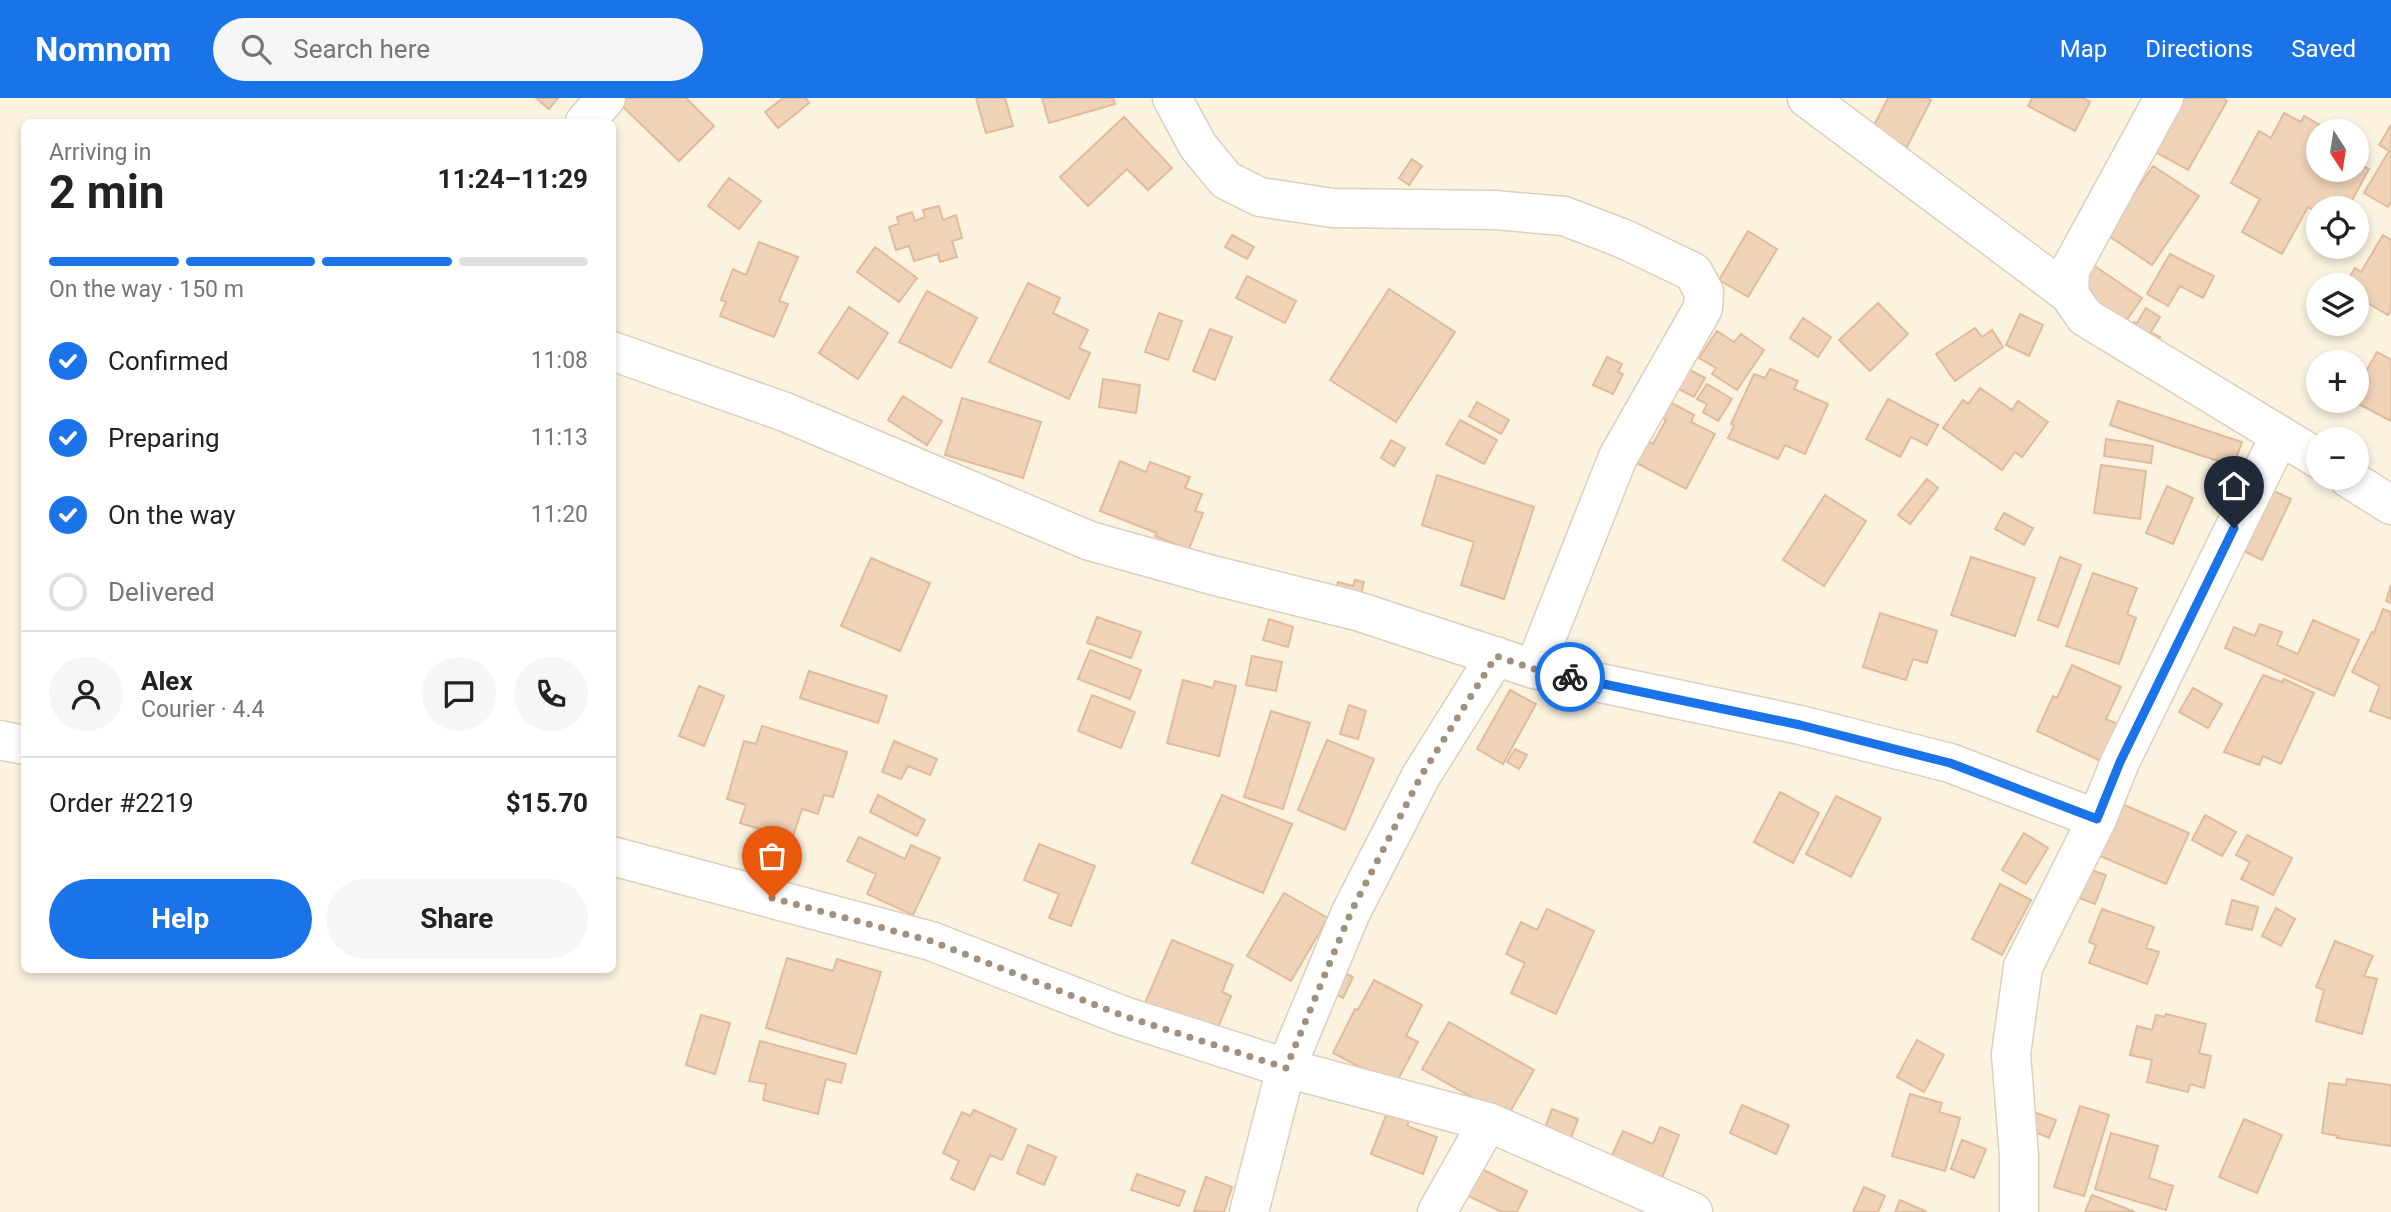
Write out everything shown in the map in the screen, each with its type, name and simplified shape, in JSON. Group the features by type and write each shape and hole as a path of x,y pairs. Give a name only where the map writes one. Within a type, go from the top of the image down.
{"street":[{"path":"588,119 606,98"},
{"path":"1172,98 1198,146 1226,180 1260,197 1333,208 1494,210 1564,216 1624,239 1693,272 1703,292 1703,308 1618,457 1534,669"},
{"path":"1807,98 2069,294 2085,317 2306,451"},
{"path":"2069,294 2070,270 2164,98"},
{"path":"616,352 785,412 1090,541 1357,611 1534,669 1800,725 1950,763 2097,819"},
{"path":"2019,1212 2019,1156 2011,1054 2023,967 2097,819 2120,762 2280,435"},
{"path":"2367,490 2391,505"},
{"path":"1249,1212 1286,1068 1351,912 1421,776 1496,656"},
{"path":"0,740 21,744"},
{"path":"616,857 931,941 1124,1016 1286,1068 1488,1122 1693,1212"},
{"path":"1437,1212 1488,1122"}],"building":[{"path":"536,98 558,98 549,109"},
{"path":"614,98 686,98 714,126 679,161"},
{"path":"783,98 806,98 809,103 778,128 765,112"},
{"path":"976,98 1005,98 1013,126 986,133"},
{"path":"1042,98 1113,98 1115,104 1049,123"},
{"path":"1888,98 1931,100 1907,147 1872,129"},
{"path":"2032,98 2083,98 2090,102 2075,131 2028,106"},
{"path":"2179,98 2223,98 2227,101 2188,170 2150,149"},
{"path":"2284,113 2301,122 2304,116 2309,119 2306,119 2306,182 2362,182 2354,196 2306,196 2306,211 2282,254 2242,232 2260,199 2231,183 2259,131 2271,138"},
{"path":"1124,117 1172,168 1148,190 1127,169 1088,206 1060,177"},
{"path":"2391,125 2391,202 2388,207 2364,193 2389,151 2379,145"},
{"path":"1412,159 1422,166 1409,185 1399,178"},
{"path":"2153,166 2199,196 2152,265 2106,234"},
{"path":"729,178 761,201 739,229 708,206"},
{"path":"939,206 943,220 956,215 962,238 952,241 957,257 940,262 938,254 914,261 909,246 896,250 889,227 899,224 897,217 912,212 915,221 925,217 923,210"},
{"path":"1748,231 1777,249 1748,297 1719,280"},
{"path":"1232,235 1254,247 1247,259 1225,247"},
{"path":"2383,235 2391,240 2391,310 2388,315 2369,304 2369,273 2352,273 2355,268 2361,272"},
{"path":"759,242 798,257 779,301 788,304 774,337 720,316 726,302 721,300 733,269 746,275"},
{"path":"875,247 917,278 899,302 857,272"},
{"path":"2170,254 2214,276 2203,298 2180,286 2168,306 2147,294"},
{"path":"2090,263 2142,298 2121,328 2069,294"},
{"path":"1247,276 1296,301 1285,323 1236,298"},
{"path":"1028,283 1060,298 1053,313 1088,330 1079,348 1090,353 1069,399 989,362"},
{"path":"1389,289 1455,332 1396,422 1330,380"},
{"path":"927,291 977,318 951,368 899,342"},
{"path":"1878,303 1908,334 1870,371 1839,340"},
{"path":"849,307 888,333 858,379 819,353"},
{"path":"2146,308 2160,317 2151,332 2160,337 2148,357 2122,342"},
{"path":"1159,313 1182,321 1168,360 1145,352"},
{"path":"2020,314 2043,325 2029,356 2006,345"},
{"path":"1803,318 1831,337 1818,357 1790,338"},
{"path":"1975,328 1982,337 1992,330 2003,347 1955,381 1936,354"},
{"path":"1210,329 1232,337 1215,380 1193,371"},
{"path":"1717,331 1734,342 1741,334 1764,350 1737,390 1712,374 1716,368 1699,358"},
{"path":"2377,352 2391,360 2391,421 2369,409 2369,366"},
{"path":"1607,357 1622,364 1618,372 1623,374 1613,394 1593,385"},
{"path":"1688,369 1705,378 1694,397 1677,388"},
{"path":"1770,369 1798,381 1794,389 1828,404 1805,454 1785,445 1778,459 1728,438 1734,426 1731,424 1754,374 1765,378"},
{"path":"1103,379 1140,385 1136,413 1099,407"},
{"path":"1707,384 1732,399 1718,421 1703,412 1707,404 1697,399"},
{"path":"1980,388 2012,410 2018,401 2048,422 2022,457 2015,452 2002,470 1943,428 1963,400 1968,404"},
{"path":"903,396 942,421 927,445 888,420"},
{"path":"962,398 1041,422 1023,478 945,455"},
{"path":"1888,399 1938,425 1927,445 1911,437 1900,457 1866,439"},
{"path":"1668,401 1694,415 1691,422 1715,434 1686,489 1631,460 1642,439 1653,444 1666,420 1660,417"},
{"path":"2118,401 2242,442 2233,466 2110,425"},
{"path":"1477,402 1509,420 1501,434 1469,416"},
{"path":"1460,420 1497,440 1484,464 1446,444"},
{"path":"2106,439 2153,446 2151,463 2104,456"},
{"path":"1391,440 1405,448 1394,466 1381,458"},
{"path":"1120,461 1146,472 1150,462 1190,477 1185,488 1202,494 1195,511 1203,513 1189,549 1155,536 1157,533 1100,511"},
{"path":"2101,465 2146,471 2140,519 2094,513"},
{"path":"1437,475 1534,507 1504,599 1461,585 1474,542 1422,525"},
{"path":"1927,479 1938,488 1910,524 1898,515"},
{"path":"2259,484 2291,499 2262,560 2231,545"},
{"path":"2167,486 2193,498 2173,544 2146,533"},
{"path":"1825,495 1866,521 1824,586 1783,560"},
{"path":"2004,513 2033,528 2024,545 1995,529"},
{"path":"1971,557 2035,578 2015,636 1951,615"},
{"path":"2060,557 2081,565 2058,627 2038,620"},
{"path":"871,558 930,583 900,651 841,626"},
{"path":"2093,573 2137,588 2127,614 2136,618 2119,664 2066,646"},
{"path":"1355,580 1364,582 1358,606 1333,599 1338,582 1353,586"},
{"path":"2391,585 2391,603 2386,601"},
{"path":"2383,609 2391,612 2391,719 2370,711 2380,686 2352,672 2372,632 2374,633"},
{"path":"1880,613 1937,631 1927,663 1913,659 1906,680 1863,667"},
{"path":"1097,617 1141,632 1131,658 1087,643"},
{"path":"1269,619 1293,627 1288,647 1263,640"},
{"path":"2313,620 2359,640 2334,696 2225,648 2234,627 2255,636 2260,624 2282,632 2277,645 2298,654"},
{"path":"1090,650 1141,670 1130,699 1078,679"},
{"path":"1252,656 1282,662 1276,691 1246,685"},
{"path":"2072,665 2121,687 2106,719 2124,727 2107,764 2037,731 2053,696 2057,698"},
{"path":"809,671 887,696 878,723 800,698"},
{"path":"2263,675 2282,682 2284,679 2314,693 2281,764 2263,756 2259,765 2224,752"},
{"path":"1183,680 1213,688 1215,681 1236,686 1219,756 1167,743"},
{"path":"699,686 724,696 704,746 679,736"},
{"path":"2193,688 2222,704 2208,728 2179,712"},
{"path":"1510,690 1536,704 1503,764 1477,749"},
{"path":"1092,695 1135,712 1121,748 1078,731"},
{"path":"1349,705 1366,711 1358,739 1340,734"},
{"path":"1271,711 1310,723 1283,809 1244,797"},
{"path":"762,726 847,752 833,797 824,795 818,814 802,809 792,839 740,823 746,805 727,799 744,741 756,744"},
{"path":"1327,740 1374,759 1345,830 1298,810"},
{"path":"894,741 937,759 930,775 908,766 901,779 882,772"},
{"path":"1515,749 1527,755 1519,769 1507,762"},
{"path":"1780,792 1819,813 1793,863 1754,842"},
{"path":"878,795 925,820 917,836 870,812"},
{"path":"1222,795 1292,824 1263,893 1192,863"},
{"path":"1836,796 1881,818 1851,877 1806,854"},
{"path":"2122,804 2189,833 2166,884 2100,856"},
{"path":"2205,815 2236,832 2222,856 2192,840"},
{"path":"2024,833 2048,848 2026,884 2002,870"},
{"path":"2247,835 2292,858 2273,895 2241,879 2250,862 2236,855"},
{"path":"859,837 905,859 911,845 940,858 913,915 867,894 876,874 847,861"},
{"path":"1039,844 1095,866 1071,926 1049,918 1059,894 1024,880"},
{"path":"2085,868 2106,875 2095,904 2074,896"},
{"path":"2000,884 2031,900 2002,955 1972,939"},
{"path":"1284,893 1328,918 1291,981 1247,956"},
{"path":"2232,900 2258,907 2252,930 2226,924"},
{"path":"2276,908 2295,919 2281,946 2262,936"},
{"path":"1547,909 1594,931 1556,1014 1511,993 1525,963 1506,954 1521,922 1537,930"},
{"path":"2102,909 2154,927 2146,948 2159,952 2147,984 2089,963 2096,945 2089,942"},
{"path":"1172,940 1233,965 1222,992 1231,996 1216,1032 1145,1003"},
{"path":"2335,941 2373,956 2364,976 2377,979 2362,1034 2316,1021 2324,990 2316,987"},
{"path":"787,958 833,971 837,959 881,972 856,1054 766,1028"},
{"path":"1336,969 1353,977 1343,998 1326,989"},
{"path":"1374,980 1422,1005 1406,1036 1418,1042 1395,1085 1333,1053 1355,1009 1358,1010"},
{"path":"2166,1014 2206,1024 2199,1053 2211,1056 2204,1088 2190,1084 2188,1092 2147,1082 2152,1060 2130,1055 2137,1026 2152,1030 2156,1015 2165,1017"},
{"path":"701,1015 730,1023 715,1074 686,1065"},
{"path":"1449,1022 1534,1070 1507,1117 1422,1069"},
{"path":"1917,1040 1944,1055 1924,1092 1897,1077"},
{"path":"760,1041 846,1064 841,1083 826,1079 818,1114 763,1100 766,1084 749,1081"},
{"path":"2347,1079 2391,1085 2391,1146 2337,1138 2338,1136 2322,1133 2329,1083 2346,1085"},
{"path":"1910,1094 1942,1103 1939,1112 1960,1118 1945,1171 1892,1156"},
{"path":"1742,1105 1789,1125 1776,1154 1730,1133"},
{"path":"2080,1106 2109,1115 2084,1196 2054,1187"},
{"path":"1552,1109 1578,1119 1568,1146 1542,1136"},
{"path":"974,1110 1016,1129 1002,1160 990,1155 974,1190 951,1179 959,1161 943,1153 962,1112 970,1116"},
{"path":"1388,1110 1410,1118 1407,1126 1437,1137 1423,1174 1371,1154"},
{"path":"2031,1111 2056,1120 2049,1138 2035,1132"},
{"path":"2244,1119 2282,1135 2257,1193 2219,1177"},
{"path":"1660,1127 1679,1135 1658,1188 1607,1166 1623,1131 1653,1144"},
{"path":"2111,1133 2158,1146 2149,1178 2173,1186 2166,1210 2095,1189"},
{"path":"1962,1140 1986,1149 1974,1178 1951,1169"},
{"path":"1028,1145 1056,1157 1044,1185 1017,1173"},
{"path":"1475,1166 1527,1191 1517,1212 1502,1212 1462,1193"},
{"path":"1137,1174 1185,1191 1179,1206 1131,1190"},
{"path":"1206,1177 1232,1187 1224,1212 1194,1211"},
{"path":"1864,1187 1885,1196 1878,1212 1853,1212"},
{"path":"2092,1195 2135,1212 2085,1212"},
{"path":"1900,1200 1927,1212 1895,1212"}],"way so far":[{"path":"772,898 931,941 1124,1016 1286,1068 1351,912 1421,776 1496,656 1534,669 1570,677"}],"route":[{"path":"1570,677 1800,725 1950,763 2097,819 2120,762 2234,528"}]}
